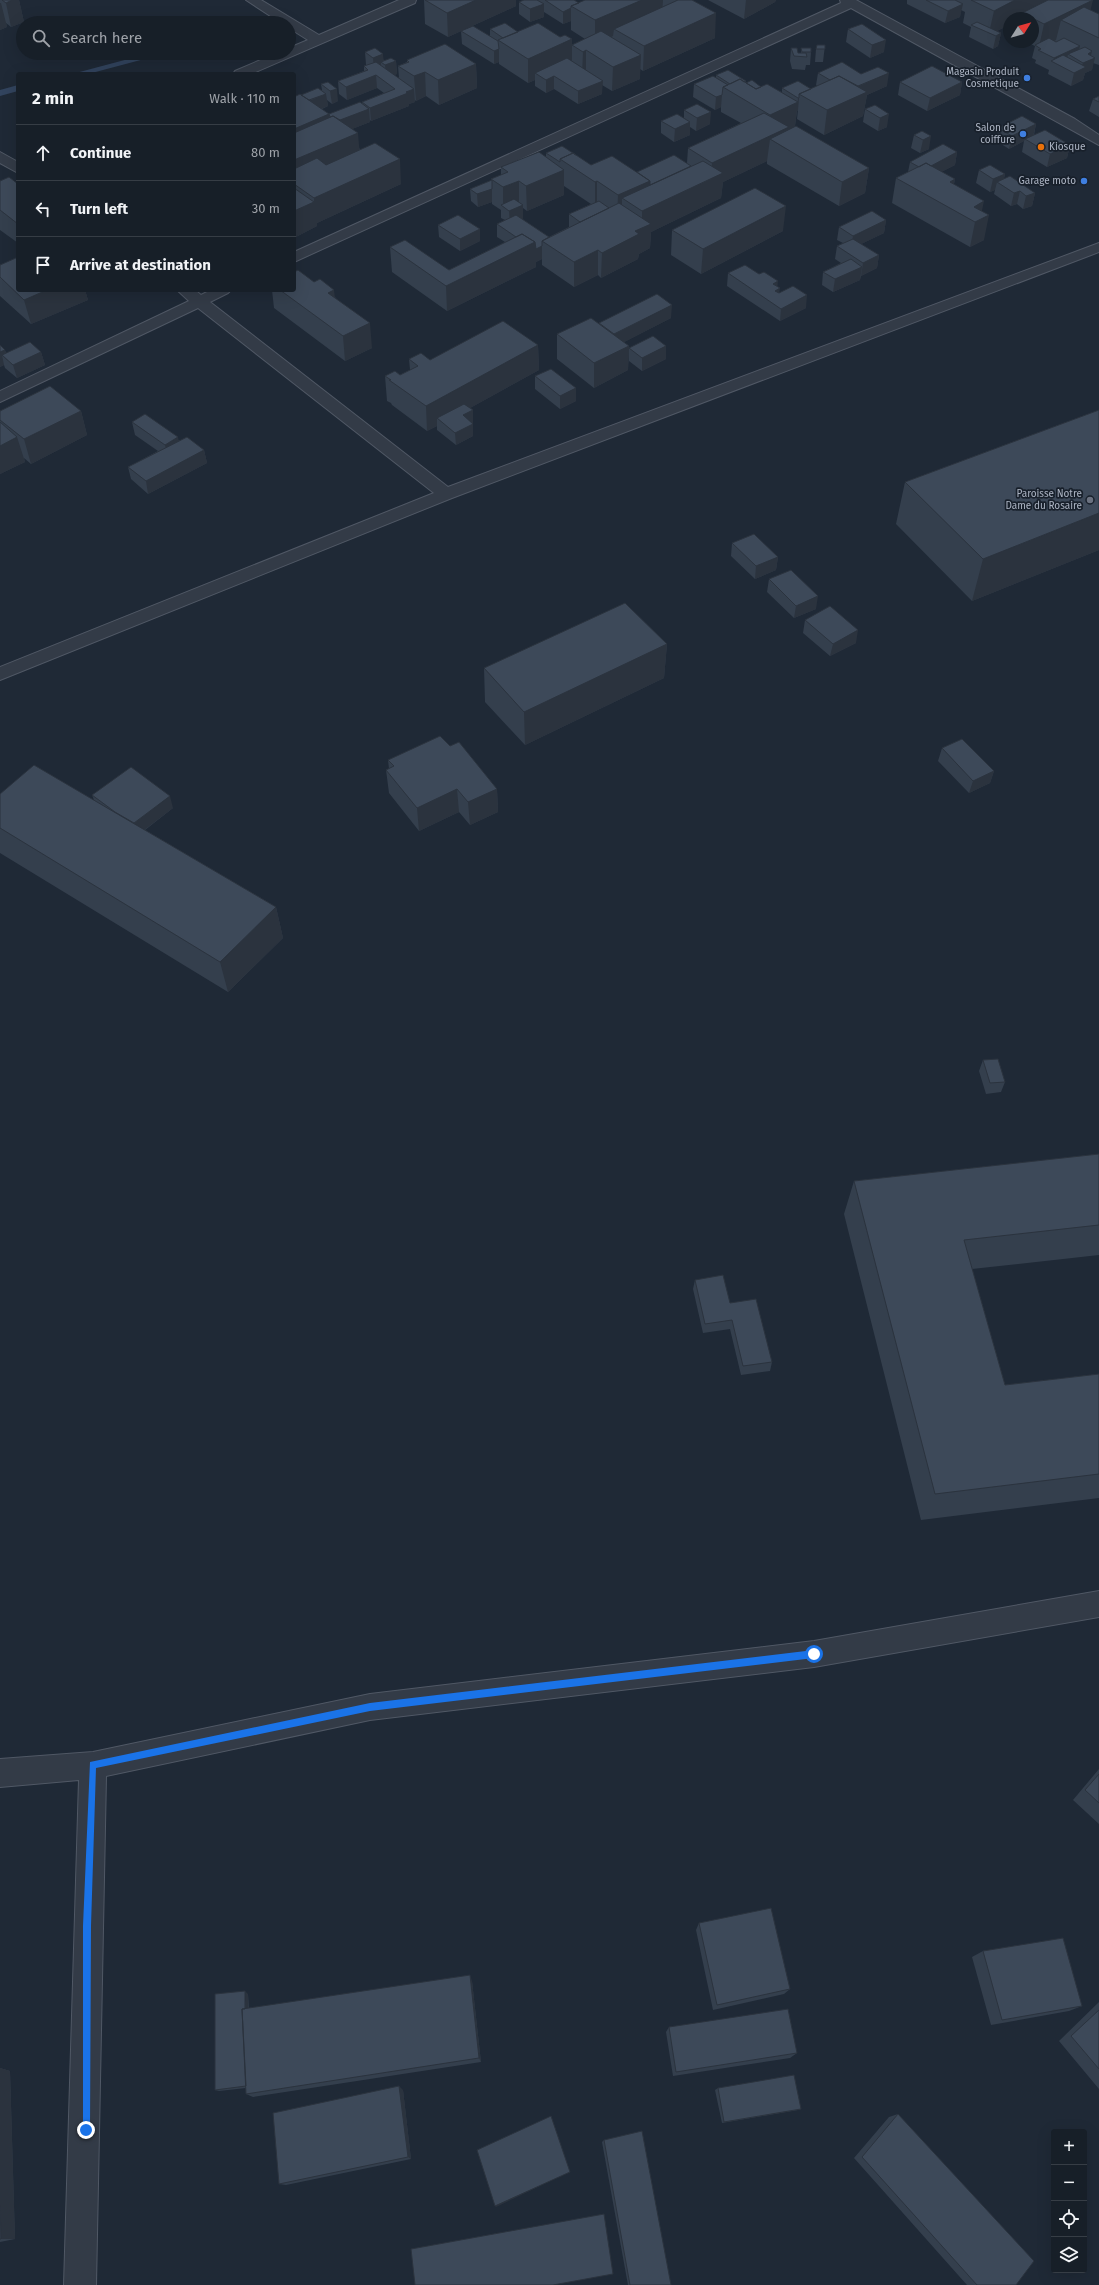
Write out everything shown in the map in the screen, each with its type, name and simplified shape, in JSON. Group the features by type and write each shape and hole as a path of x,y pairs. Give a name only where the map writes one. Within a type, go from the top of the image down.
{"street":[{"path":"252,0 278,16"},
{"path":"296,50 410,0"},
{"path":"296,257 849,1 1070,122 1099,141"},
{"path":"296,27 318,40"},
{"path":"245,72 273,60"},
{"path":"0,156 14,172"},
{"path":"0,674 446,494 1099,247"},
{"path":"188,292 446,494"},
{"path":"0,397 219,292"},
{"path":"0,1773 92,1765 370,1707 814,1654 1099,1604"},
{"path":"80,2285 86,2130 87,1926 92,1765"}],"building":[{"path":"2,0 12,0 6,3"},
{"path":"425,0 476,0 447,13"},
{"path":"524,0 537,0 544,4 530,9 519,2"},
{"path":"545,0 574,0 579,3 571,6 571,8 563,12"},
{"path":"585,0 642,0 595,20 571,6"},
{"path":"678,0 692,0 716,13 644,46 614,29"},
{"path":"926,0 955,0 963,4 948,11"},
{"path":"971,0 1015,0 994,11"},
{"path":"1048,0 1093,0 1044,24 1039,22 1039,12 1024,12"},
{"path":"1084,7 1099,14 1099,38 1061,20"},
{"path":"977,22 1001,33 996,36 971,25"},
{"path":"505,23 518,32 503,38 490,29"},
{"path":"538,23 560,37 565,35 572,39 528,59 498,40"},
{"path":"862,24 886,40 872,45 848,29"},
{"path":"473,26 498,41 499,49 494,51 461,31"},
{"path":"601,31 641,55 613,67 586,50 583,52 572,45"},
{"path":"1049,38 1056,42 1064,38 1080,46 1054,58 1038,50 1041,49 1039,48 1039,43"},
{"path":"445,44 476,64 438,80 425,72 414,76 398,66 409,62 407,60"},
{"path":"817,45 825,45 825,49 816,49"},
{"path":"1085,47 1092,51 1088,54 1095,58 1083,63 1068,54"},
{"path":"375,48 383,54 373,58 365,52"},
{"path":"791,48 797,48 798,53 806,53 807,57 794,56"},
{"path":"801,48 811,48 811,52 802,52"},
{"path":"1063,55 1086,67 1074,73 1051,61"},
{"path":"391,58 396,61 385,65 381,62"},
{"path":"567,58 603,81 578,91 554,76 546,80 535,73"},
{"path":"376,62 414,89 406,92 408,93 370,108 362,102 395,89 376,75 346,87 338,81 368,70 364,66"},
{"path":"842,62 861,74 878,67 889,73 858,86 839,76 830,80 818,73"},
{"path":"932,66 962,82 930,98 900,82"},
{"path":"728,70 746,81 744,82 740,79 730,84 716,75"},
{"path":"713,76 728,85 723,87 722,95 716,97 694,84"},
{"path":"839,76 867,92 827,110 799,94"},
{"path":"740,79 756,89 767,84 798,102 770,115 723,87"},
{"path":"752,80 761,87 756,89 746,83"},
{"path":"798,81 811,89 799,94 799,98 782,88"},
{"path":"328,82 337,89 330,91 321,84"},
{"path":"318,88 326,94 309,100 301,95"},
{"path":"300,94 329,114 296,128 296,96"},
{"path":"1099,96 1099,102 1093,99"},
{"path":"360,102 369,109 340,120 333,116 330,117 329,114"},
{"path":"697,104 711,112 697,118 684,110"},
{"path":"875,105 889,114 880,118 865,109"},
{"path":"764,113 789,127 712,163 688,148"},
{"path":"677,114 690,122 675,129 661,121"},
{"path":"333,116 358,133 296,159 296,132"},
{"path":"1022,116 1036,124 1012,136 998,128"},
{"path":"796,126 869,168 842,182 770,139"},
{"path":"1045,130 1070,145 1050,154 1025,139"},
{"path":"922,131 931,136 923,140 914,135"},
{"path":"375,143 400,159 314,198 296,185 296,168 317,158 326,165"},
{"path":"943,144 957,152 931,166 926,163 919,167 910,162"},
{"path":"562,146 573,153 560,159 560,162 546,153"},
{"path":"539,152 564,170 526,186 519,181 503,187 491,179 508,172 501,167"},
{"path":"573,153 591,165 612,156 650,181 618,195 560,159"},
{"path":"674,155 691,166 650,185 650,181 637,172"},
{"path":"703,161 723,173 642,211 622,198"},
{"path":"926,163 955,179 950,182 984,201 974,207 989,215 975,222 896,178"},
{"path":"990,165 1005,174 993,179 979,170"},
{"path":"1010,176 1035,193 1026,196 1020,191 1014,193 997,182"},
{"path":"9,177 16,182 16,222 0,210 0,181"},
{"path":"492,180 492,189 477,194 470,189"},
{"path":"755,188 786,206 703,249 672,230"},
{"path":"296,189 314,202 296,210"},
{"path":"514,199 523,205 509,211 501,205"},
{"path":"599,201 609,208 580,222 569,214"},
{"path":"619,203 651,224 635,231 639,234 602,253 598,250 574,262 542,241"},
{"path":"872,211 886,220 853,236 839,227"},
{"path":"458,215 480,229 460,239 438,225"},
{"path":"516,215 549,237 542,241 542,246 536,249 535,242 522,234 516,237 497,224"},
{"path":"522,234 535,242 446,286 390,247 405,240 449,270"},
{"path":"853,239 879,255 863,263 837,246"},
{"path":"16,258 16,292 42,292 24,300 0,277 0,265"},
{"path":"851,259 862,267 835,279 823,272"},
{"path":"745,265 759,274 764,272 778,281 773,284 780,288 775,291 779,293 793,286 807,295 781,309 728,273"},
{"path":"298,270 314,282 320,279 334,290 328,293 370,323 343,336 283,292 296,292 296,271"},
{"path":"657,294 672,305 614,334 599,323"},
{"path":"591,318 629,346 594,363 557,334"},
{"path":"503,321 538,345 426,406 385,376 395,371 400,375 418,366 409,359 421,353 430,360"},
{"path":"653,336 666,346 642,358 629,348"},
{"path":"30,342 41,352 13,365 2,355"},
{"path":"0,345 5,350 0,352"},
{"path":"551,369 576,388 560,396 535,376"},
{"path":"50,386 81,411 24,439 0,420 0,411"},
{"path":"464,404 473,410 463,415 473,424 455,433 437,418"},
{"path":"1099,410 1099,513 983,559 905,482"},
{"path":"145,414 178,437 165,445 132,422"},
{"path":"0,422 17,437 0,446"},
{"path":"187,437 204,450 146,481 128,467"},
{"path":"754,534 778,557 756,566 732,543"},
{"path":"791,570 818,596 796,606 769,579"},
{"path":"625,603 667,644 524,712 484,668"},
{"path":"830,606 858,630 833,644 805,620"},
{"path":"440,736 450,746 459,742 497,789 468,802 457,789 417,808 386,770 394,766 388,760"},
{"path":"962,739 994,771 973,781 942,748"},
{"path":"34,765 276,907 220,962 0,828 0,794"},
{"path":"131,767 170,796 134,823 115,812 92,795"},
{"path":"998,1059 1005,1082 990,1083 983,1060"},
{"path":"1099,1154 1099,1225 964,1240 1005,1385 1099,1374 1099,1474 935,1494 854,1181"},
{"path":"723,1275 730,1303 756,1299 772,1362 743,1366 732,1320 705,1324 695,1280"},
{"path":"1099,1774 1099,1803 1085,1790"},
{"path":"771,1908 790,1989 717,2005 699,1923"},
{"path":"1063,1938 1082,2006 1002,2020 983,1951"},
{"path":"470,1975 479,2058 246,2094 242,2009"},
{"path":"245,1991 245,2009 242,2009 246,2086 215,2090 215,1994"},
{"path":"788,2009 797,2053 676,2072 669,2027"},
{"path":"1099,2010 1099,2069 1071,2036"},
{"path":"794,2075 801,2109 724,2122 718,2088"},
{"path":"399,2086 408,2157 279,2184 273,2113"},
{"path":"898,2114 1034,2261 1016,2285 977,2285 862,2157"},
{"path":"551,2116 570,2172 495,2206 477,2150"},
{"path":"642,2131 671,2285 630,2285 604,2140"},
{"path":"0,2205 1,2239 0,2239"},
{"path":"604,2214 613,2274 553,2285 415,2285 411,2249"}],"waterway":[{"path":"85,72 134,60"},
{"path":"0,93 16,89"}],"place":[{"name":"Magasin Produit Cosmetique","path":"1027,78"},
{"name":"Salon de coiffure","path":"1023,134"},
{"name":"Kiosque","path":"1041,147"},
{"name":"Garage moto","path":"1084,181"},
{"name":"Paroisse Notre Dame du Rosaire","path":"1090,500"}],"route":[{"path":"86,2130 87,1926 92,1765 370,1707 814,1654"}]}
